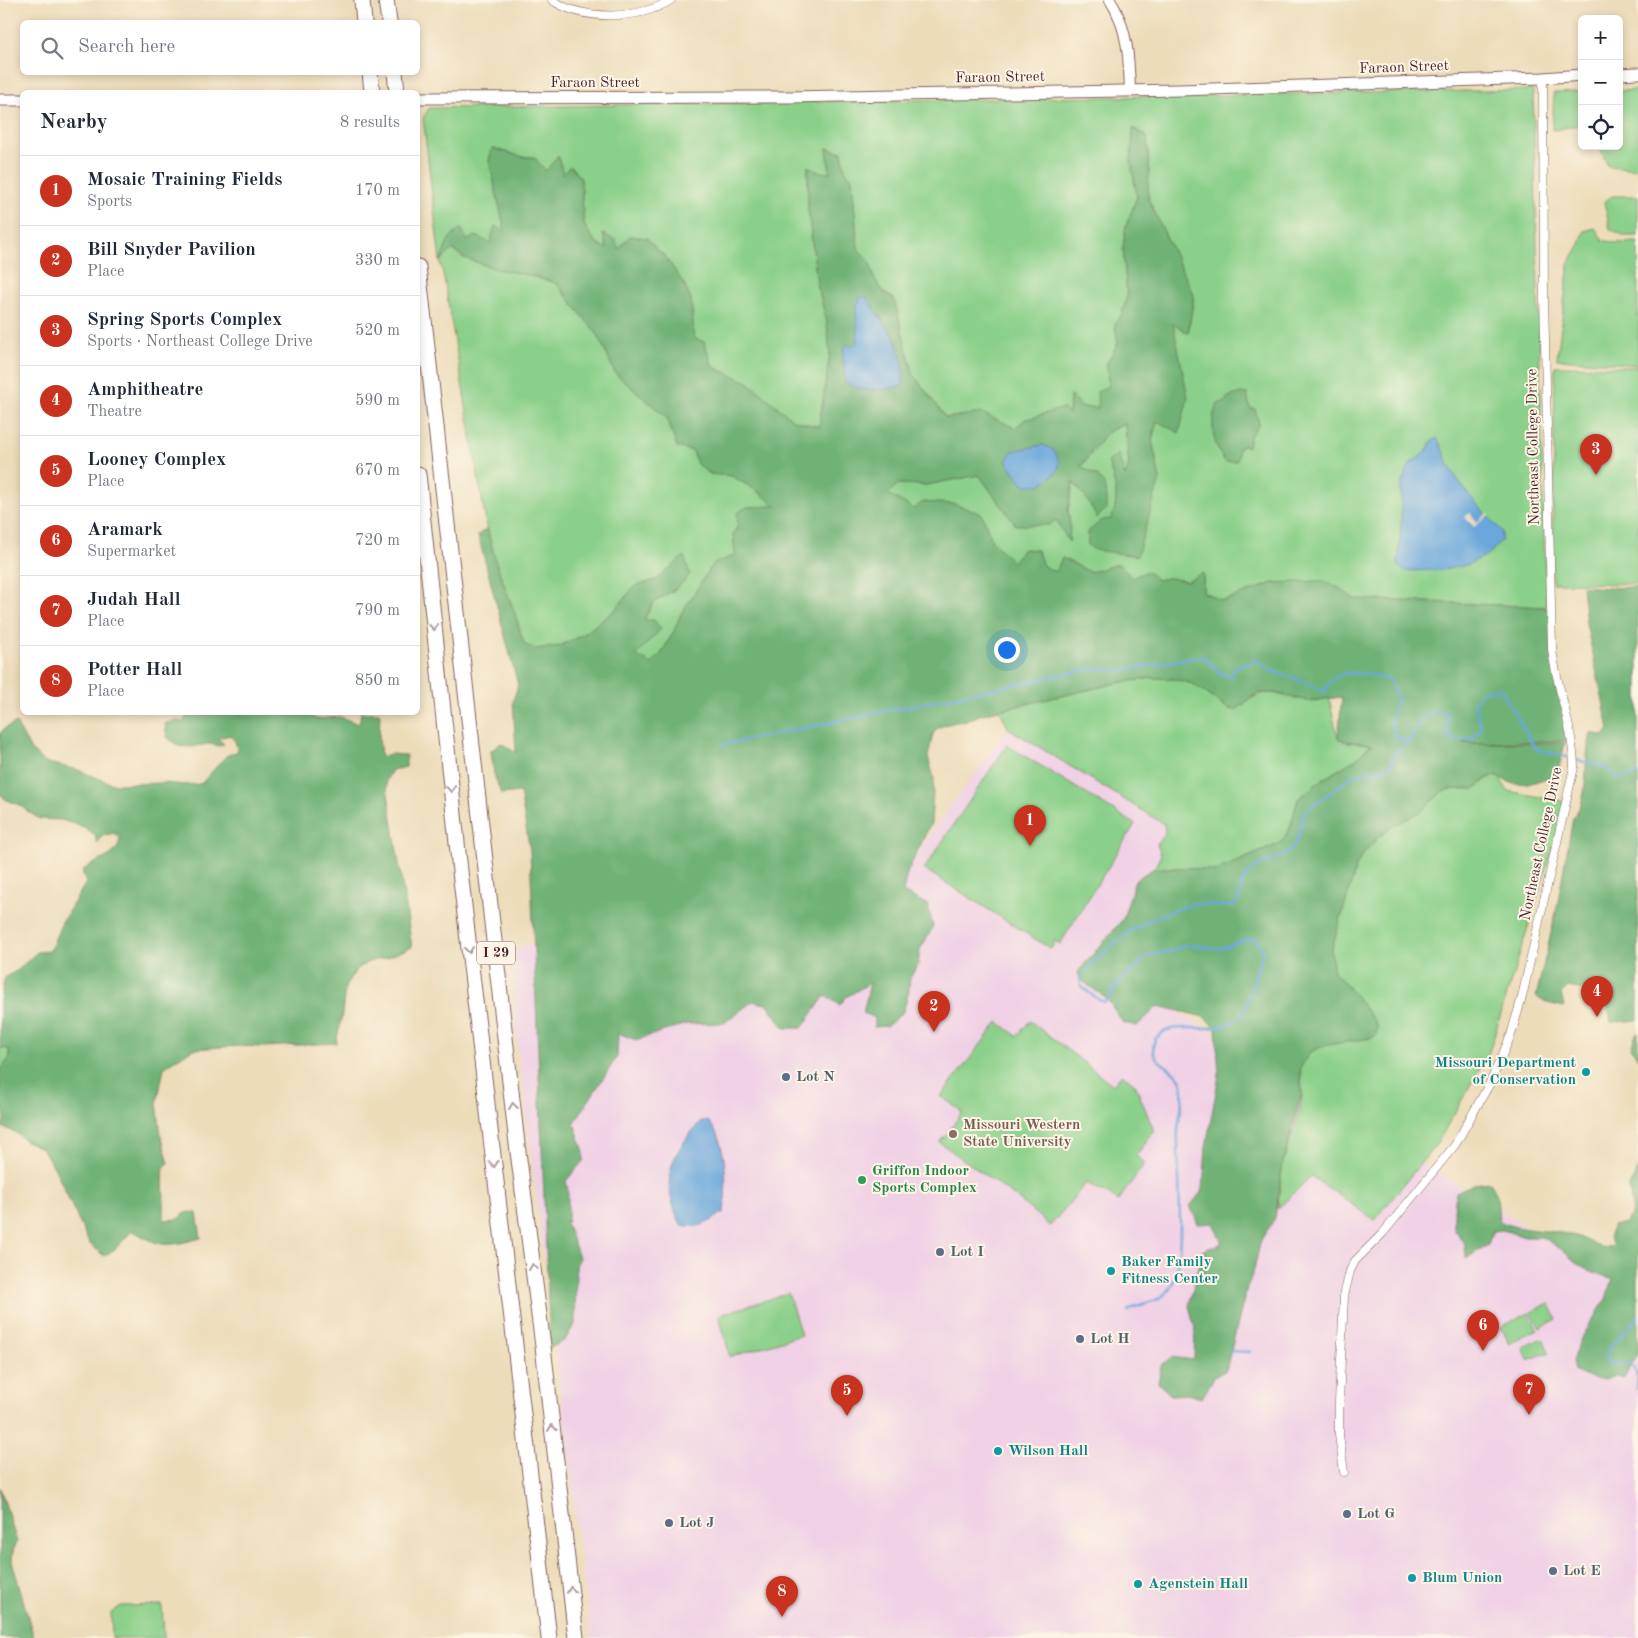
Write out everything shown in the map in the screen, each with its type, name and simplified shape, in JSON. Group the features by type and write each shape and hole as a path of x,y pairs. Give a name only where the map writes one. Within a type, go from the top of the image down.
{"highway":[{"path":"362,0 364,20"},
{"path":"386,0 389,20"},
{"path":"370,75 372,90"},
{"path":"395,75 397,90"},
{"name":"I 29","path":"420,284 458,612 471,750 576,1638"},
{"name":"I 29","path":"420,493 459,861 549,1638"}],"main road":[{"path":"1623,74 1638,73"},
{"name":"Faraon Street","path":"420,98 787,97 1130,91 1578,75"},
{"path":"0,100 20,100"}],"street":[{"path":"552,0 572,10 616,16 645,12 671,0"},
{"path":"1110,0 1117,10 1127,42 1130,91"},
{"name":"Northeast College Drive","path":"1344,1472 1339,1420 1344,1296 1350,1271 1355,1262 1384,1233 1455,1145 1490,1083 1511,1035 1522,997 1574,767 1573,751 1552,649 1544,306 1543,78"}],"shaded area":[{"name":"Missouri Western State University","path":"1008,728 1164,824 1181,1013 1591,1267 1638,1267 1638,1638 591,1638 516,1031 512,949 911,861"}],"green space":[{"path":"1533,90 1546,607 1354,599 1339,588 1323,581 1273,583 1223,601 1203,592 1203,574 1187,581 1168,578 1157,580 1132,579 1119,564 1090,572 1062,558 1056,572 1043,566 1037,550 1023,549 1013,563 992,541 982,514 914,509 888,494 897,484 926,485 979,475 1016,525 1056,520 1069,541 1070,525 1068,510 1073,482 1086,498 1098,518 1098,476 1081,467 1107,432 1125,424 1129,464 1125,478 1108,462 1117,500 1114,515 1088,545 1160,480 1152,441 1173,323 1188,333 1194,296 1148,198 1149,166 1147,137 1134,128 1131,162 1137,197 1126,226 1123,248 1127,296 1122,314 1115,325 1118,343 1107,363 1108,386 1098,408 1081,407 1070,396 1069,416 1063,408 1015,428 965,415 946,418 913,374 894,299 883,292 874,278 869,260 858,249 852,179 845,170 842,152 827,148 830,174 820,172 808,166 808,209 817,283 827,323 830,354 819,427 793,420 748,382 713,367 704,342 694,339 691,300 684,284 664,255 647,238 619,250 603,234 607,250 597,244 584,226 581,179 570,166 563,175 558,156 546,172 534,157 523,157 492,148 489,161 506,232 491,244 466,241 461,228 440,260 452,249 464,258 556,283 598,335 615,373 667,418 677,447 693,451 697,464 710,474 732,476 759,492 777,506 747,507 733,534 736,555 713,565 681,614 661,654 651,664 635,655 661,629 644,620 653,603 677,588 656,580 635,586 615,610 584,634 560,646 536,649 524,645 515,614 496,563 487,528 440,261 423,118 429,108"},
{"path":"1638,90 1638,169 1608,166 1601,150 1623,150 1623,91"},
{"path":"1578,92 1578,126 1552,130 1554,93"},
{"path":"1133,128 1147,137 1149,166 1148,198 1194,296 1188,333 1173,323 1188,398 1179,433 1157,421 1152,441 1160,479 1137,556 1095,550 1088,545 1088,532 1102,520 1111,519 1114,512 1116,491 1108,462 1118,454 1125,477 1129,464 1125,424 1107,432 1081,466 1099,479 1104,486 1106,509 1097,518 1086,498 1073,482 1068,510 1070,525 1069,542 1056,520 1049,525 1016,525 979,475 926,485 898,484 888,494 914,509 923,502 954,504 982,514 992,541 1013,562 1023,549 1037,550 1043,566 1056,572 1062,558 1090,572 1119,564 1132,578 1147,571 1157,580 1168,578 1187,581 1203,573 1203,592 1223,601 1273,583 1323,581 1339,588 1354,599 1546,607 1551,612 1552,649 1571,741 1463,743 1565,743 1557,775 1531,783 1514,784 1495,776 1487,778 1474,789 1449,789 1443,791 1419,813 1393,826 1376,839 1357,864 1331,951 1334,972 1355,995 1375,1022 1377,1027 1376,1035 1372,1038 1328,1045 1316,1049 1309,1053 1301,1067 1302,1093 1283,1163 1275,1218 1261,1240 1226,1370 1214,1377 1202,1398 1188,1394 1171,1395 1158,1383 1161,1366 1171,1357 1194,1360 1195,1328 1189,1306 1202,1251 1222,1243 1213,1223 1198,1224 1190,1206 1203,1190 1206,1147 1219,1075 1216,1028 1204,1017 1158,1006 1137,1026 1123,1023 1108,1000 1080,979 1078,972 1123,919 1135,880 1154,868 1190,868 1215,871 1281,843 1290,828 1298,799 1320,781 1356,759 1371,745 1338,738 1342,697 1307,701 1276,693 1260,693 1236,710 1229,709 1193,684 1173,679 1153,678 1122,682 982,714 938,728 933,734 928,757 934,778 931,823 907,873 903,892 928,905 933,927 920,950 918,965 910,978 909,991 903,1012 887,1026 874,1027 874,1017 863,1013 870,983 846,997 840,1005 825,996 802,1028 785,1028 769,1005 753,1001 724,1023 686,1024 636,1040 618,1033 617,1057 574,1123 584,1152 583,1161 566,1181 568,1191 568,1222 565,1220 579,1257 576,1267 575,1324 565,1340 550,1348 530,851 520,792 501,794 494,774 491,751 501,743 516,753 513,701 518,685 478,535 487,528 496,563 524,644 536,649 560,646 584,634 615,610 635,586 656,580 684,556 690,575 677,588 653,603 644,620 654,620 661,629 636,655 651,664 661,654 681,614 713,564 735,555 733,534 738,526 737,513 747,507 776,506 759,492 732,476 711,474 697,464 693,451 677,447 667,418 615,373 598,335 556,283 496,269 464,258 453,249 440,262 449,239 461,228 467,240 476,236 490,243 495,226 505,231 489,161 492,148 523,157 534,157 546,171 558,156 563,174 570,166 581,179 584,225 597,244 607,249 603,234 615,240 619,249 630,236 647,238 664,255 684,284 691,300 694,338 704,342 713,367 748,382 793,420 819,427 830,354 827,323 817,283 808,209 808,166 820,172 830,173 827,148 842,153 845,170 852,179 858,249 869,260 874,278 883,292 894,299 913,374 946,418 982,413 1015,428 1024,420 1063,408 1069,415 1070,395 1081,407 1098,408 1097,392 1108,386 1107,363 1118,343 1115,325 1122,314 1127,296 1123,248 1126,226 1137,197 1131,162"},
{"path":"1612,196 1638,196 1638,236 1625,236 1610,229 1604,202"},
{"path":"1595,228 1603,240 1615,243 1638,242 1638,365 1557,359 1569,263 1580,244 1584,231"},
{"path":"1555,366 1638,367 1638,584 1552,583"},
{"path":"1242,393 1247,394 1250,408 1255,409 1259,424 1250,436 1248,447 1243,445 1239,448 1237,461 1226,462 1215,442 1213,417 1219,403 1224,403 1228,397"},
{"path":"1582,586 1608,588 1638,587 1638,1021 1611,1022 1603,998 1593,992 1568,987 1561,994 1564,1007 1547,1003 1536,997 1556,912 1573,818 1578,811 1583,796 1587,751 1591,733 1604,736 1609,729 1586,623"},
{"path":"1153,678 1173,679 1193,684 1229,709 1235,710 1256,696 1269,693 1309,701 1329,698 1338,738 1345,742 1371,744 1356,759 1320,781 1298,799 1290,828 1281,843 1215,871 1190,868 1154,868 1161,855 1157,844 1165,833 1164,824 1008,728 1000,710 1122,682"},
{"path":"312,715 315,719 340,717 359,724 361,715 380,715 379,738 381,757 390,754 406,755 406,767 392,770 386,781 412,947 385,958 368,962 356,970 345,987 336,1043 193,1049 164,1068 157,1103 161,1135 169,1163 164,1167 164,1220 180,1219 182,1214 189,1212 197,1213 201,1238 179,1243 162,1244 132,1231 115,1249 104,1256 89,1243 55,1169 42,1148 26,1141 15,1132 2,1127 5,1116 1,1102 0,1072 10,1057 9,1049 0,1048 0,1000 5,977 18,970 37,952 50,951 62,922 86,883 82,871 112,854 119,844 120,836 113,833 102,836 97,844 95,835 84,827 61,820 39,819 19,805 5,799 0,794 0,733 5,728 16,723 31,750 44,762 78,770 113,784 201,784 226,756 238,751 235,741 230,735 218,738 224,744 220,746 208,744 191,747 178,746 167,737 165,724 174,721 184,722 186,716"},
{"path":"1007,745 1135,824 1060,944 1055,941 1051,949 924,869"},
{"path":"1491,776 1499,777 1508,791 1567,802 1489,1052 1438,1142 1375,1220 1311,1176 1278,1209 1283,1163 1301,1101 1302,1062 1314,1049 1322,1046 1372,1038 1355,995 1334,972 1331,951 1357,864 1376,839 1393,826 1419,813 1443,791 1449,789 1474,789"},
{"path":"1030,1021 1113,1085 1122,1074 1135,1084 1154,1131 1136,1156 1145,1163 1118,1201 1086,1183 1050,1226 1018,1199 939,1142 962,1112 941,1096 998,1022 1017,1036"},
{"path":"1638,1033 1638,1058 1631,1048"},
{"path":"0,1048 9,1049 10,1058 0,1072"},
{"path":"1638,1168 1638,1354 1623,1379 1616,1376 1600,1379 1589,1377 1574,1371 1572,1360 1583,1334 1605,1301 1613,1280 1580,1266 1561,1249 1542,1237 1525,1237 1503,1230 1493,1231 1488,1244 1466,1259 1465,1244 1454,1229 1456,1192 1474,1184 1490,1182 1497,1195 1499,1221 1525,1229 1576,1236 1604,1248 1613,1245 1609,1237 1613,1226 1625,1223 1633,1213 1629,1187"},
{"path":"788,1293 801,1335 730,1357 719,1315"},
{"path":"1549,1303 1557,1319 1540,1328 1531,1312"},
{"path":"1529,1313 1537,1329 1509,1343 1501,1327"},
{"path":"1543,1338 1549,1352 1528,1360 1523,1347"},
{"path":"0,1487 17,1542 13,1551 12,1561 34,1638 0,1638"},
{"path":"162,1605 164,1638 112,1638 111,1613 121,1606"}],"water":[{"path":"860,297 866,297 895,338 903,363 903,386 880,390 866,390 859,389 845,382 843,351 847,343 851,347 858,342 856,310"},
{"path":"1437,438 1448,463 1465,490 1502,531 1502,540 1489,554 1467,565 1443,570 1405,571 1398,566 1401,485 1410,464 1428,450 1430,443"},
{"path":"1043,445 1054,450 1060,463 1057,472 1040,485 1024,485 1006,461 1012,451"},
{"path":"701,1121 708,1121 715,1130 723,1152 726,1177 724,1212 698,1226 686,1226 680,1224 670,1194 669,1181 675,1157 681,1146"}],"pier":[{"path":"1470,513 1477,522 1488,513 1490,514 1474,527 1465,517"}],"waterway":[{"path":"722,745 1094,668 1119,671 1202,656 1220,673 1231,677 1236,667 1257,660 1270,670 1325,692 1329,682 1345,673 1370,674 1390,680 1397,698 1391,723 1397,739 1410,741 1419,723 1433,711 1448,714 1448,739 1471,740 1481,728 1474,703 1483,691 1500,688 1536,749 1604,767 1619,778 1638,774"},
{"path":"1128,1311 1154,1301 1165,1294 1170,1288 1179,1258 1178,1130 1183,1089 1180,1079 1176,1074 1154,1055 1155,1039 1165,1031 1172,1029 1224,1026 1238,1019 1244,1013 1263,952 1256,939 1250,939 1218,949 1184,945 1172,951 1146,956 1135,969 1118,983 1108,1000 1104,1002 1081,986 1080,979 1082,974 1123,937 1158,917 1195,904 1236,905 1246,876 1257,867 1278,858 1295,844 1299,836 1305,811 1352,776 1382,770 1393,764 1392,758 1401,747 1410,741"},
{"path":"1636,1389 1637,1375 1631,1364 1611,1364 1605,1359 1610,1347 1638,1317"},
{"path":"1230,1351 1250,1352"}],"place":[{"name":"Spring Sports Complex","path":"1596,475"},
{"name":"Mosaic Training Fields","path":"1030,846"},
{"name":"Amphitheatre","path":"1597,1017"},
{"name":"Bill Snyder Pavilion","path":"934,1032"},
{"name":"Missouri Department of Conservation","path":"1586,1072"},
{"name":"Lot N","path":"786,1077"},
{"name":"Missouri Western State University","path":"953,1134"},
{"name":"Griffon Indoor Sports Complex","path":"862,1180"},
{"name":"Lot I","path":"940,1252"},
{"name":"Baker Family Fitness Center","path":"1111,1271"},
{"name":"Lot H","path":"1080,1339"},
{"name":"Aramark","path":"1483,1351"},
{"name":"Judah Hall","path":"1529,1415"},
{"name":"Looney Complex","path":"847,1416"},
{"name":"Wilson Hall","path":"998,1451"},
{"name":"Lot G","path":"1347,1514"},
{"name":"Lot J","path":"669,1523"},
{"name":"Lot E","path":"1553,1571"},
{"name":"Blum Union","path":"1412,1578"},
{"name":"Agenstein Hall","path":"1138,1584"},
{"name":"Potter Hall","path":"782,1617"}]}
